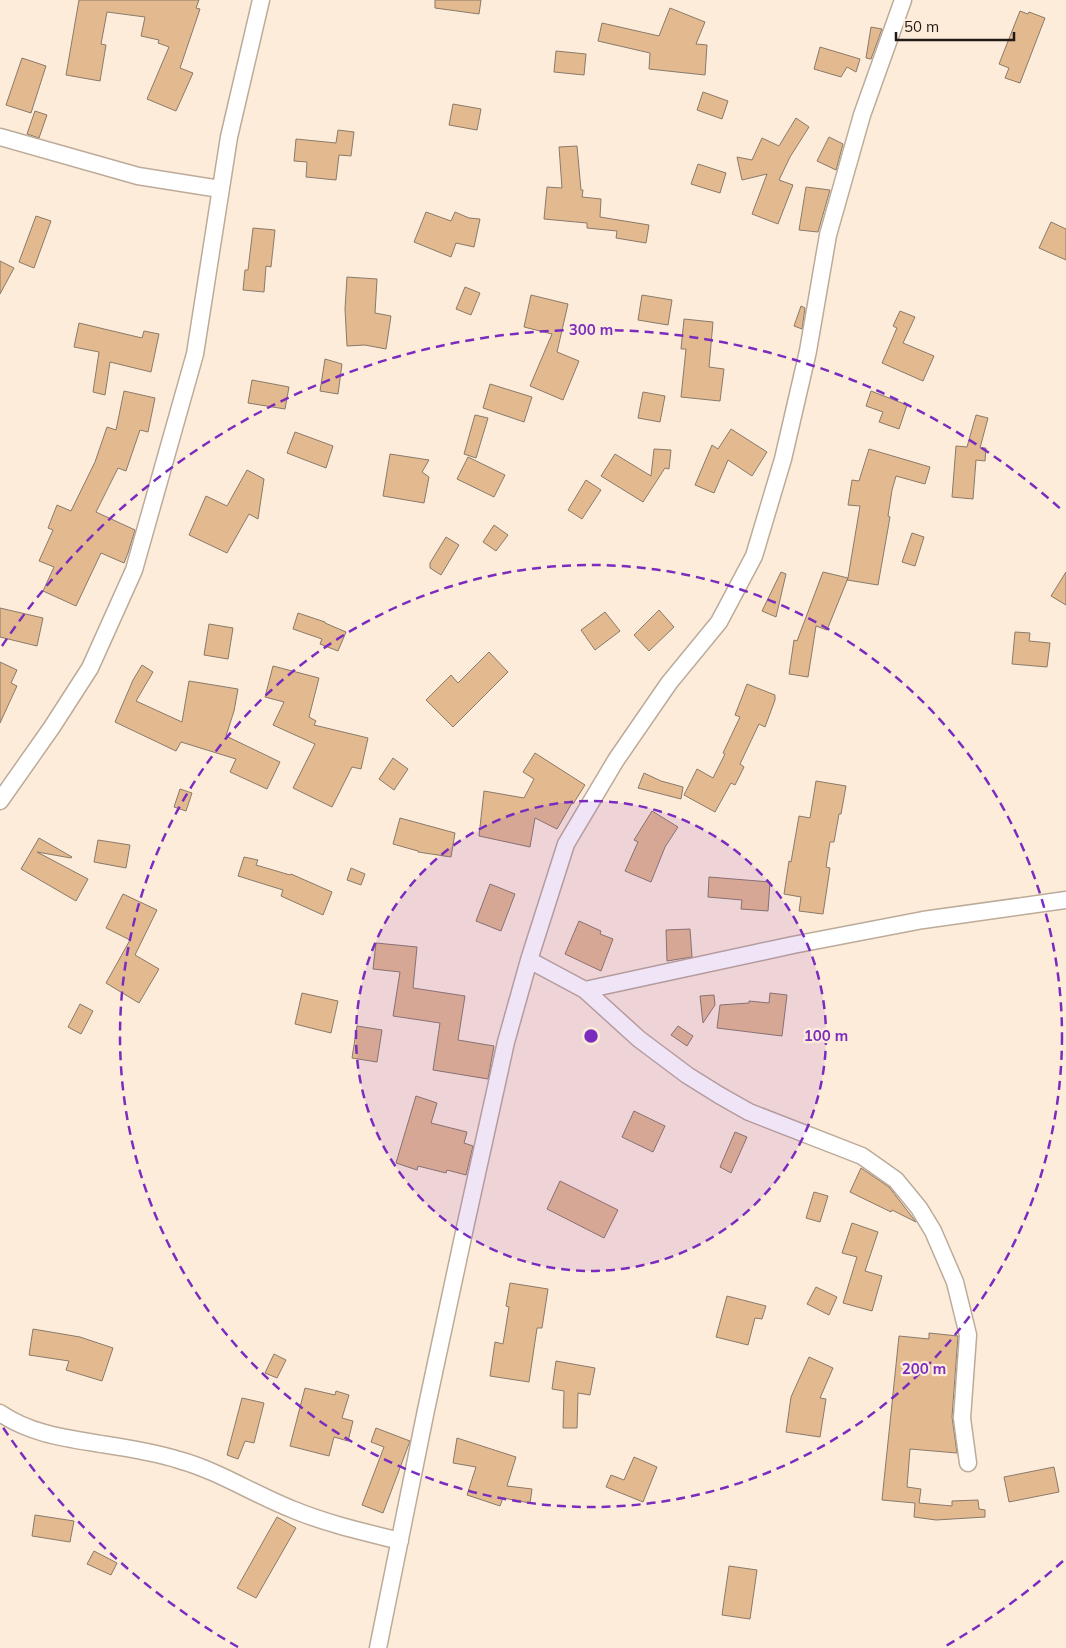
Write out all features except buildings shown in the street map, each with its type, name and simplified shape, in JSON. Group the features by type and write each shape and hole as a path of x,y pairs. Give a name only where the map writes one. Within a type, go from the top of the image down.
{"street":[{"path":"0,801 52,727 90,668 134,570 194,354 229,137 261,0"},
{"path":"378,1648 482,1147 506,1042 528,960 566,844 616,760 670,683 719,622 754,556 783,459 808,350 828,235 862,115 903,0"},
{"path":"0,137 138,176 220,189"},
{"path":"585,990 793,945 922,920 1066,900"},
{"path":"528,960 585,990 639,1039 695,1080 749,1112 862,1156 896,1180 919,1208 933,1231 955,1282 968,1335 962,1418 968,1463"},
{"path":"0,1413 23,1426 50,1436 124,1447 179,1460 218,1474 294,1510 350,1529 400,1541"}]}
